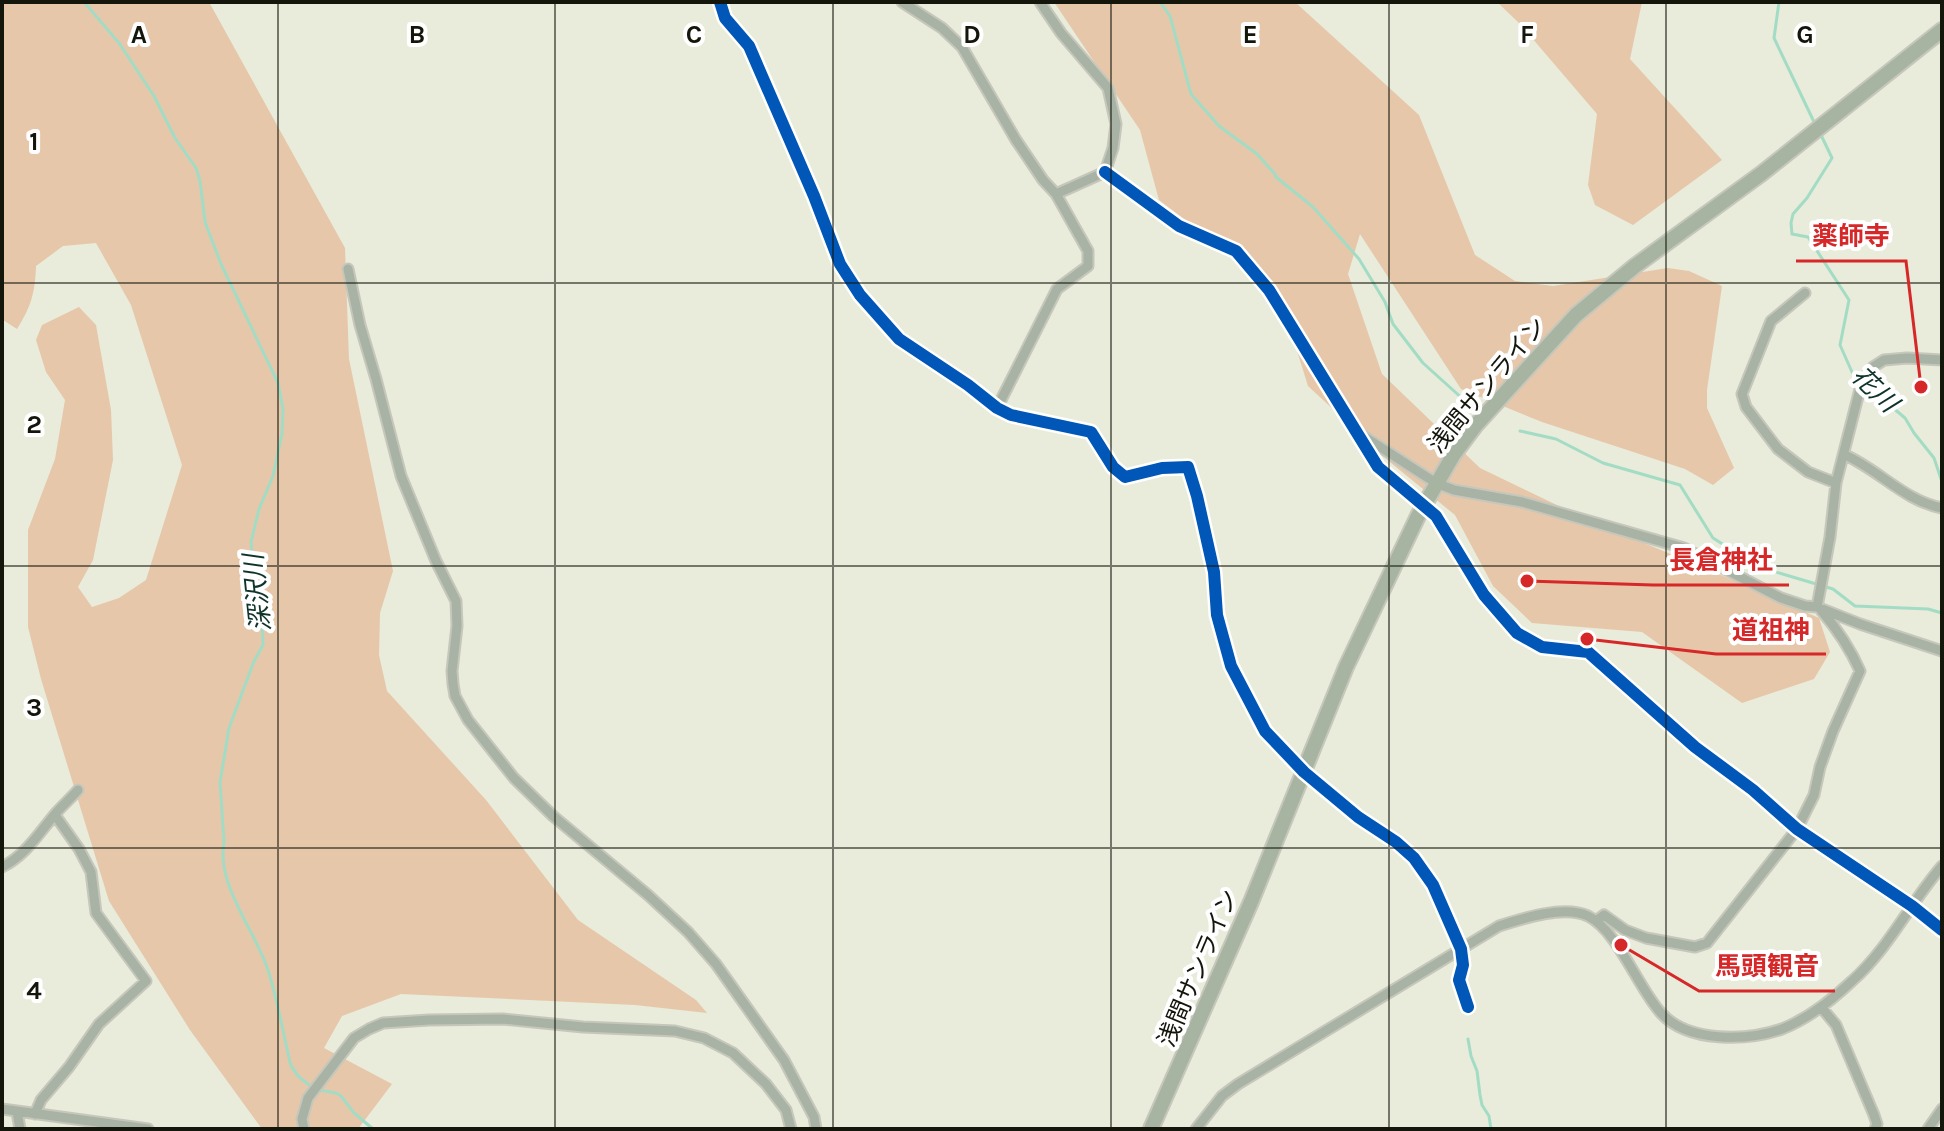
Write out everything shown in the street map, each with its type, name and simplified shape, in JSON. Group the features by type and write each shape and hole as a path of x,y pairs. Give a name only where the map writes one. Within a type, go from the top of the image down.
{"main road":[{"name":"浅間サンライン","path":"1151,1129 1245,915 1346,667 1418,516 1454,454 1475,426 1576,315 1635,266 1761,174 1942,30"}],"street":[{"path":"720,2 725,18 749,46 840,264 860,295 899,339 1011,415 1091,432 1113,467 1125,477 1162,468 1188,467 1214,572 1217,615 1231,666 1265,731 1304,772 1414,858 1433,885 1461,949 1463,965 1459,980 1468,1007"},
{"path":"902,2 942,28 962,47 1016,140 1056,194 1088,251 1088,266 1057,289 997,408"},
{"path":"1040,2 1061,33 1108,88 1116,124 1113,148 1105,172 1056,194"},
{"path":"1105,172 1179,226 1236,251 1269,290 1378,467 1436,516 1484,595 1517,633 1542,647 1588,652 1695,747 1753,790 1797,829 1912,906 1942,930"},
{"path":"348,269 401,476 456,601 457,626 452,671 455,696 468,720 514,778 553,816 648,895 688,932 716,964 784,1060 814,1117 816,1129"},
{"path":"1805,293 1771,321 1742,394 1746,407 1778,449 1808,472 1836,483"},
{"path":"1596,921 1604,915 1625,930 1646,938 1695,947 1707,943 1797,829 1814,795 1833,731 1860,671 1847,645 1817,607 1836,483 1862,381 1873,367 1884,360 1942,360"},
{"path":"1357,432 1436,483 1454,490 1522,502 1684,548 1781,598 1817,607 1942,651"},
{"path":"1845,455 1866,464 1885,481 1926,505 1942,508"},
{"path":"2,867 25,851 78,790"},
{"path":"35,1114 41,1100 99,1024 146,981 96,913 91,872 55,815"},
{"path":"1196,1129 1222,1096 1238,1084 1499,926 1549,913 1585,915 1596,921 1609,934 1661,1014 1684,1030 1706,1036 1758,1035 1784,1028 1821,1007 1852,981 1880,952 1923,888 1942,866"},
{"path":"1821,1007 1836,1025 1874,1115 1875,1129"},
{"path":"304,1129 302,1119 308,1098 354,1038 369,1029 383,1023 503,1019 583,1027 675,1031 704,1038 733,1053 766,1084 786,1110 791,1129"},
{"path":"2,1109 17,1123 35,1114 148,1129"},
{"path":"1928,1129 1942,1109"}],"shaded area":[{"path":"2,2 209,2 345,248 349,359 393,571 380,613 379,655 387,691 486,800 578,920 696,1000 707,1013 635,1005 401,994 342,1016 324,1048 392,1084 358,1129 262,1129 190,1030 109,901 28,627 28,530 55,459 65,400 46,372 36,340 42,325 79,307 96,325 111,410 113,460 93,560 78,587 92,607 119,598 146,580 182,465 131,305 96,243 63,246 36,266 31,299 17,329 3,320"},
{"path":"1054,2 1295,2 1419,115 1475,255 1515,281 1553,286 1668,268 1689,271 1722,286 1707,408 1734,468 1713,485 1685,469 1542,422 1461,389 1360,234 1348,274 1382,374 1480,468 1590,521 1819,618 1830,652 1814,679 1742,703 1642,632 1532,623 1493,586 1455,515 1391,463 1308,386 1278,290 1159,200 1140,130"},
{"path":"1497,2 1642,2 1630,59 1722,160 1633,225 1595,205 1588,185 1597,114 1519,23"}],"waterway":[{"name":"深沢川","path":"84,2 119,43 196,168 205,222 221,264 278,383 283,409 282,434 273,476 259,509 251,542 262,613 263,645 229,728 220,782 223,858 231,891 268,970 291,1066 312,1087"},
{"path":"1160,2 1170,16 1191,94 1219,126 1257,154 1276,177 1313,207 1359,259 1385,302 1393,324 1423,363 1464,400"},
{"name":"花川","path":"1779,2 1774,38 1815,124"},
{"name":"花川","path":"1821,135 1832,158 1793,214 1792,234 1808,237 1849,300 1840,345 1852,372 1859,379"},
{"name":"花川","path":"1865,384 1905,418 1934,458 1942,482"},
{"path":"1520,431 1556,439 1603,463 1680,485 1713,538 1759,567 1833,589 1855,606 1928,609 1942,613"},
{"path":"1468,1039 1482,1105 1489,1116 1491,1129"},
{"name":"深沢川","path":"319,1090 341,1096 354,1113 373,1129"}],"cycle path":[{"path":"720,2 725,18 749,46 840,264 860,295 899,339 1011,415 1091,432 1113,467 1125,477 1162,468 1188,467 1214,572 1217,615 1231,666 1265,731 1304,772 1414,858 1433,885 1461,949 1463,965 1459,980 1468,1007"},
{"path":"1105,172 1179,226 1236,251 1269,290 1378,467 1436,516 1484,595 1517,633 1542,647 1588,652 1695,747 1753,790 1797,829 1912,906 1942,930"}],"place":[{"name":"薬師寺","path":"1921,387"},
{"name":"長倉神社","path":"1527,581"},
{"name":"道祖神","path":"1587,639"},
{"name":"馬頭観音","path":"1621,945"}]}
